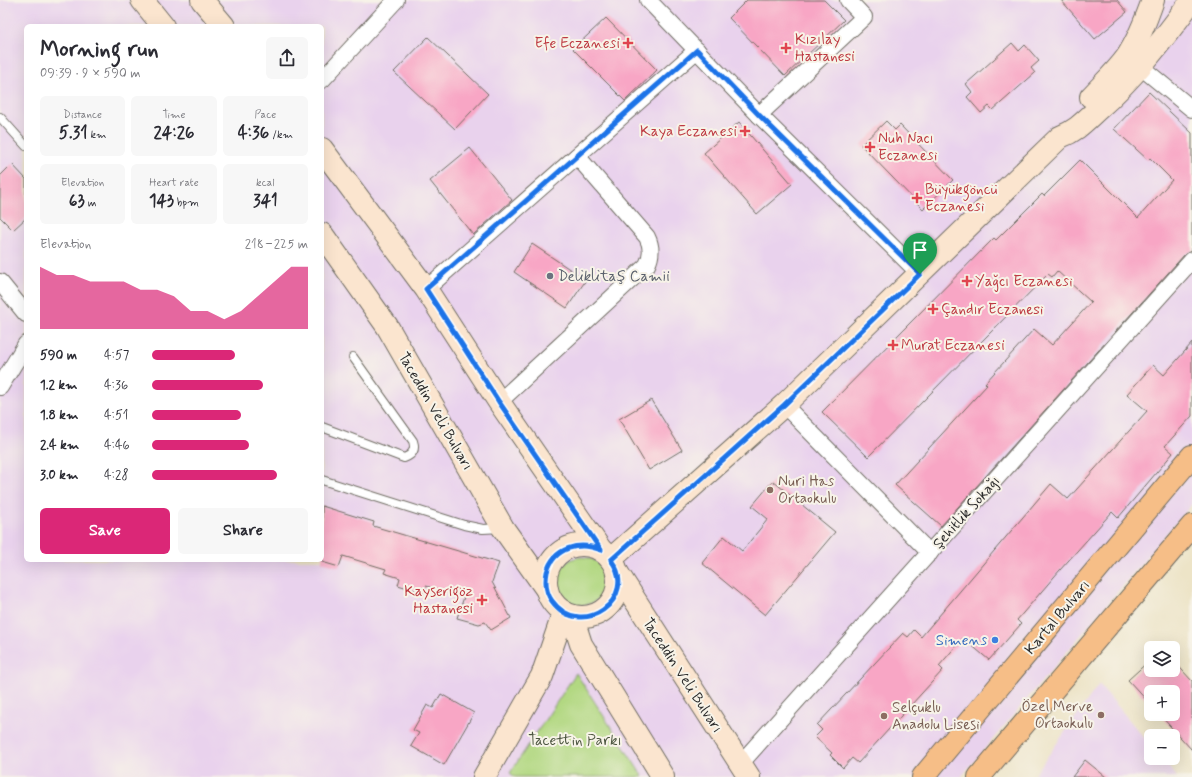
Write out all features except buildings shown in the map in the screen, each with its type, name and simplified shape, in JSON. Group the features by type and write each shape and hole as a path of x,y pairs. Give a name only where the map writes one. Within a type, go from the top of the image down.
{"main road":[{"name":"Kartal Bulvarı","path":"923,777 1192,456"},
{"path":"979,777 1192,526"}],"street":[{"path":"142,0 161,24"},
{"path":"202,0 222,24"},
{"path":"324,78 396,0"},
{"path":"648,0 759,115 920,274"},
{"path":"759,115 864,17 848,0"},
{"path":"1060,137 1063,125 1111,76 1126,58 1137,40 1153,0"},
{"path":"1162,0 1170,5 1178,7 1190,6"},
{"path":"610,561 784,405 1060,137 1072,132 1110,98 1141,66 1190,6"},
{"path":"426,289 697,50"},
{"path":"1141,66 1192,109"},
{"name":"Taceddin Veli Bulvarı","path":"324,152 426,289 499,402 610,561 744,771"},
{"path":"499,402 647,265 650,260 651,248 647,236 577,156"},
{"name":"Taceddin Veli Bulvarı","path":"324,237 387,326 503,528 547,590"},
{"name":"Şehitlik Sokağı","path":"744,771 930,553 1192,260"},
{"path":"0,282 24,312"},
{"path":"0,387 24,347"},
{"path":"784,405 930,553"},
{"path":"583,545 592,547 610,561 619,582 613,600 600,613 582,617 568,614 556,606 547,590 546,581 548,571 554,559 565,550 574,546 583,545"},
{"path":"484,777 542,676 568,614"},
{"path":"568,614 581,644 663,777"}],"lane":[{"path":"0,118 24,144"},
{"path":"324,428 404,458 412,453 414,445 413,441 353,357"},
{"path":"324,481 464,526 503,528"}],"shaded area":[{"path":"0,0 1192,0 1192,504 961,777 0,777"},
{"name":"Özel Merve Ortaokulu","path":"1099,684 1144,738 1144,765 1167,765 1177,777 1033,777"}],"green space":[{"path":"577,557 587,557 599,564 606,576 606,586 599,598 587,605 577,605 569,601 562,594 558,586 558,576 562,568 569,561"},
{"name":"Tacettin Parkı","path":"576,673 643,777 515,777 510,773"}],"place":[{"name":"Efe Eczanesi","path":"628,43"},
{"name":"Kızılay Hastanesi","path":"786,48"},
{"name":"Kaya Eczanesi","path":"745,131"},
{"name":"Nuh Nacı Eczanesi","path":"870,147"},
{"name":"Büyükgöncü Eczanesi","path":"917,198"},
{"name":"Deliklitaş Camii","path":"550,276"},
{"name":"Yağcı Eczanesi","path":"967,281"},
{"name":"Çandır Eczanesi","path":"933,309"},
{"name":"Murat Eczanesi","path":"893,345"},
{"name":"Nuri Has Ortaokulu","path":"770,490"},
{"name":"Kayserigöz Hastanesi","path":"482,600"},
{"name":"Simens","path":"995,640"},
{"name":"Özel Merve Ortaokulu","path":"1101,715"},
{"name":"Selçuklu Anadolu Lisesi","path":"884,716"}],"route":[{"path":"697,50 759,115 920,274 784,405 611,560 617,572 619,582 613,600 600,613 582,617 572,616 556,606 547,590 546,581 548,571 551,563 557,556 574,546 583,545 601,550 499,402 426,289 697,50"}]}
